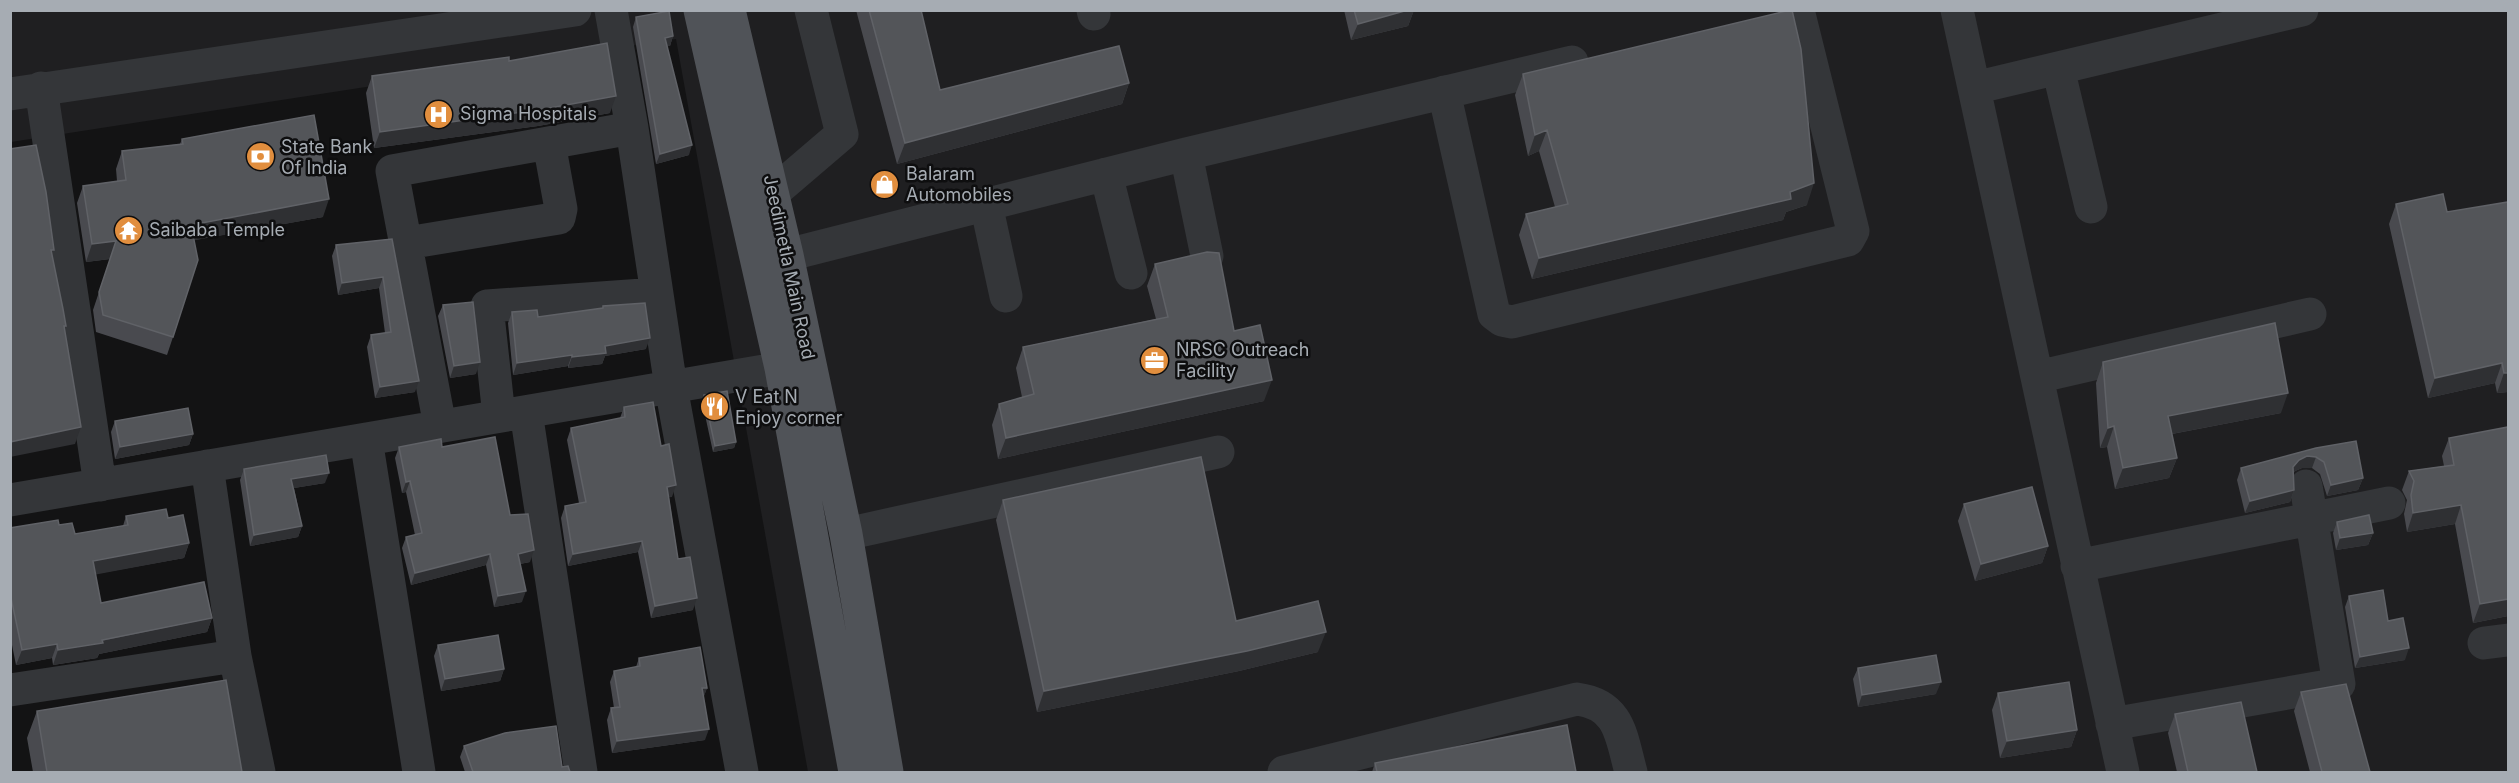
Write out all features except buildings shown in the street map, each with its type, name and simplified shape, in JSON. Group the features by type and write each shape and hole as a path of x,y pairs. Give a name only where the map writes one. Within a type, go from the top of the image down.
{"main road":[{"name":"Jeedimetla Main Road","path":"700,10 781,368 855,772"},
{"name":"Jeedimetla Main Road","path":"729,10 787,255 846,534 887,772"}],"street":[{"path":"100,485 26,91 575,10"},
{"path":"611,10 672,387 742,772"},
{"path":"773,193 842,134 812,10"},
{"path":"1957,10 2123,772"},
{"path":"1974,88 2302,10"},
{"path":"1444,92 1494,314 1502,320 1512,322 1848,240 1853,231 1787,12"},
{"path":"787,255 1186,154 1607,54"},
{"path":"2058,68 2091,207"},
{"path":"440,426 392,171 632,129"},
{"path":"407,243 559,218 561,209 549,143"},
{"path":"1186,154 1207,256"},
{"path":"1106,174 1131,273"},
{"path":"986,204 1006,296"},
{"path":"582,772 512,414 487,306 657,294"},
{"path":"2037,377 2310,314"},
{"path":"10,500 781,368"},
{"path":"366,439 419,772"},
{"path":"846,534 1218,452"},
{"path":"207,466 235,656 259,772"},
{"path":"2112,724 2339,684 2306,486"},
{"path":"2077,566 2389,503"},
{"path":"10,690 235,656"},
{"path":"1284,772 1330,767 1577,699 1592,702 1616,719 1631,772"}],"shaded area":[{"path":"11,11 2508,11 2508,772 808,772 676,39 11,142"}],"place":[{"name":"Sigma Hospitals","path":"439,114"},
{"name":"State Bank Of India","path":"260,157"},
{"name":"Balaram Automobiles","path":"885,184"},
{"name":"Saibaba Temple","path":"128,230"},
{"name":"NRSC Outreach Facility","path":"1155,360"},
{"name":"V Eat N Enjoy corner","path":"714,407"}]}
